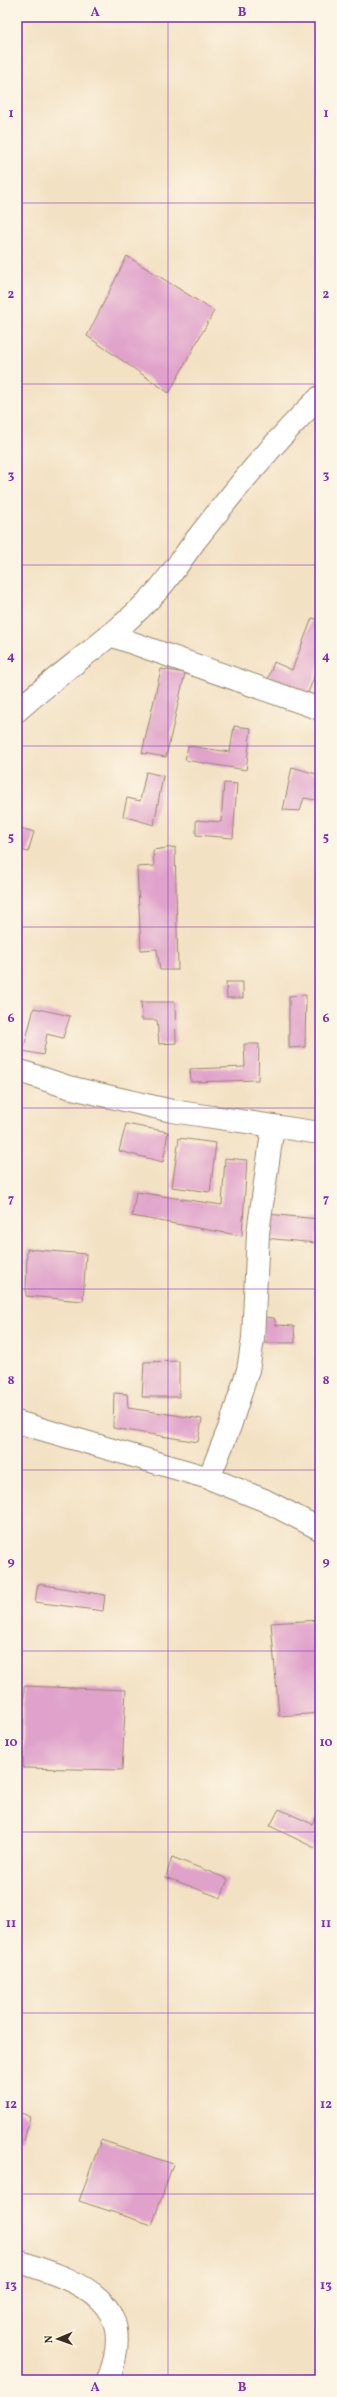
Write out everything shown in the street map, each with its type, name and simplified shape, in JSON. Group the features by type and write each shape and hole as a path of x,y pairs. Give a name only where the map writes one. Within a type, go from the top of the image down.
{"street":[{"path":"17,711 48,683 110,635 159,588 223,506 320,397"},
{"path":"110,635 320,709"},
{"path":"17,1070 68,1087 165,1110 320,1133"},
{"path":"209,1478 230,1426 248,1370 253,1339 258,1233 273,1126"},
{"path":"17,1422 209,1478 264,1500 320,1529"},
{"path":"17,2261 60,2276 98,2297 108,2306 115,2320 116,2339 113,2368 108,2380"}],"building":[{"path":"127,256 214,311 169,393 87,336"},
{"path":"312,618 320,620 320,661 308,693 268,679 274,662 292,670"},
{"path":"161,669 185,673 166,757 142,753"},
{"path":"234,726 251,728 246,770 185,760 188,746 230,752"},
{"path":"292,767 320,775 316,800 304,798 300,811 283,810"},
{"path":"146,772 163,776 154,825 123,816 127,798 140,801"},
{"path":"224,783 237,784 233,838 196,835 196,820 221,822"},
{"path":"17,827 34,832 28,852 17,849"},
{"path":"175,847 178,970 160,970 157,949 141,950 137,867 154,866 153,850"},
{"path":"226,982 243,982 243,998 227,998"},
{"path":"306,995 305,1047 289,1048 289,996"},
{"path":"141,1002 175,1002 176,1043 159,1044 157,1020 142,1020"},
{"path":"34,1008 70,1016 63,1038 47,1034 43,1055 23,1051"},
{"path":"244,1044 259,1044 258,1080 191,1082 190,1069 245,1067"},
{"path":"126,1124 168,1132 163,1162 119,1151"},
{"path":"179,1138 216,1143 210,1192 172,1187"},
{"path":"225,1158 247,1160 242,1236 132,1216 136,1192 222,1205"},
{"path":"268,1214 318,1219 316,1243 264,1238"},
{"path":"27,1249 86,1254 83,1301 26,1296"},
{"path":"263,1317 274,1318 276,1325 294,1326 295,1343 263,1343"},
{"path":"179,1361 179,1397 142,1397 144,1362"},
{"path":"114,1393 127,1394 128,1408 202,1419 198,1442 113,1428"},
{"path":"38,1584 105,1595 103,1611 35,1602"},
{"path":"320,1620 320,1713 279,1716 271,1623"},
{"path":"24,1686 126,1690 122,1770 23,1768"},
{"path":"279,1809 312,1824 320,1811 320,1840 315,1848 270,1826"},
{"path":"172,1857 228,1879 221,1898 166,1877"},
{"path":"17,2111 30,2117 24,2141 17,2139"},
{"path":"101,2140 173,2164 152,2225 79,2201"}]}
